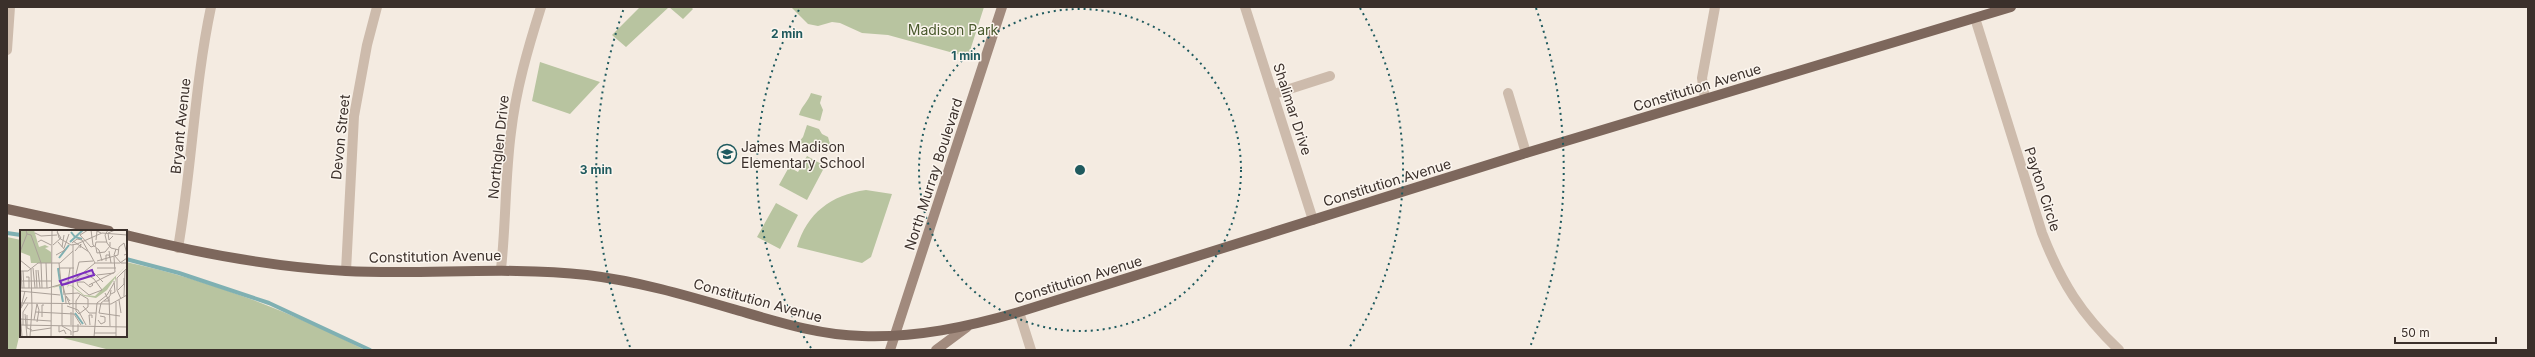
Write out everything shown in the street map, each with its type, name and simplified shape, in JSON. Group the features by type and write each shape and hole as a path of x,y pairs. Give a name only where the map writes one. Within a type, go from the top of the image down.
{"main road":[{"name":"North Murray Boulevard","path":"890,350 1002,7"},
{"name":"Constitution Avenue","path":"127,235 178,248 234,259 346,271 501,269 588,275 620,280 674,292 810,330 862,336 895,335 967,327 1526,153 2011,7"},
{"path":"7,209 104,230"},
{"path":"936,350 967,327"}],"street":[{"path":"7,50 10,7"},
{"name":"Bryant Avenue","path":"178,248 187,198 196,88 211,7"},
{"name":"Devon Street","path":"346,271 354,116 367,45 377,7"},
{"name":"Northglen Drive","path":"501,269 512,120 526,54 541,7"},
{"name":"Shalimar Drive","path":"1246,7 1313,220"},
{"path":"1705,99 1702,78 1715,7"},
{"name":"Payton Circle","path":"1975,18 2042,233 2054,264 2081,310 2119,350"},
{"path":"1274,94 1330,76"},
{"path":"1508,93 1526,153"},
{"path":"1019,312 1031,350"}],"green space":[{"path":"640,7 669,7 626,47 612,35"},
{"path":"669,7 691,7 693,9 683,19"},
{"name":"Madison Park","path":"791,7 984,7 968,57 888,35 862,33 840,23 832,22 818,26 808,24"},
{"path":"540,62 600,82 570,114 532,101"},
{"path":"811,93 822,96 820,103 823,110 820,121 799,115"},
{"path":"807,125 819,129 822,134 828,137 830,144 823,151 810,151 798,143 803,137"},
{"path":"807,156 825,166 807,200 779,185 789,167 798,172"},
{"path":"866,190 892,194 871,257 862,263 797,247 807,224 822,208 831,201 842,196 853,192"},
{"path":"776,203 798,215 780,249 757,237"},
{"path":"7,237 20,240 20,332 16,350 7,350"},
{"path":"127,262 188,278 248,298 307,322 365,350 110,350 59,337 127,337"}],"waterway":[{"path":"7,233 20,235"},
{"path":"127,259 179,273 269,303 370,350"}],"place":[{"name":"James Madison Elementary School","path":"727,154"}]}
